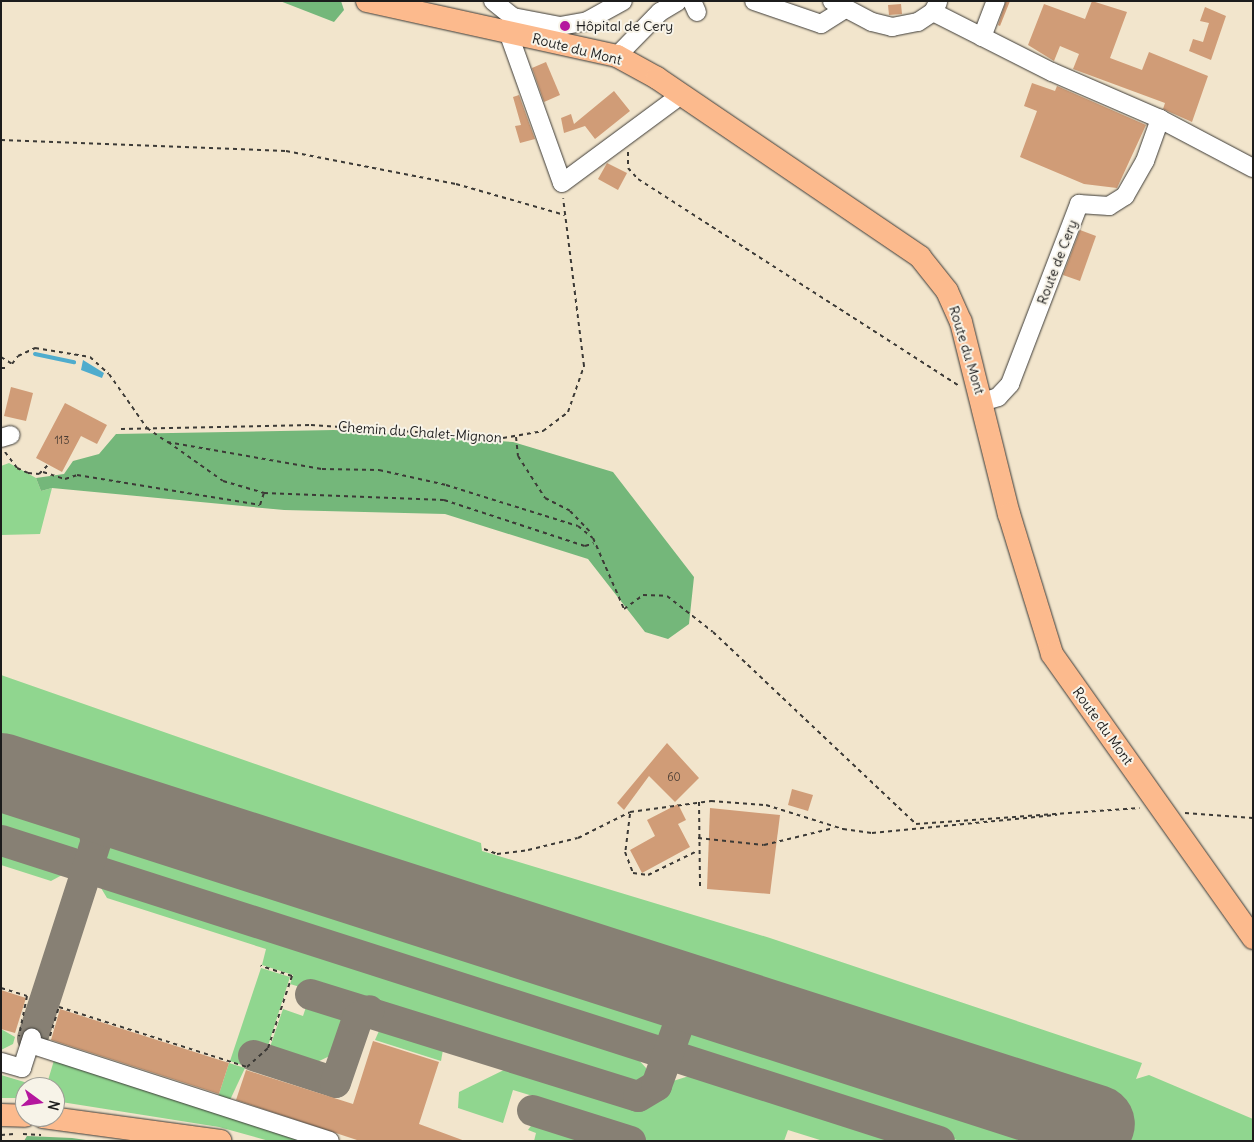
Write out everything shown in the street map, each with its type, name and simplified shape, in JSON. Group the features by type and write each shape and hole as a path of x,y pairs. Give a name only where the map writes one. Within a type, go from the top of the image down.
{"main road":[{"name":"Route du Mont","path":"368,1 617,56 681,95 920,257 954,304 982,399 1047,644 1157,809 1253,938"},
{"path":"1,1115 15,1116"},
{"path":"65,1120 220,1141"}],"street":[{"path":"495,1 513,17 560,26 587,21 624,1"},
{"path":"617,56 658,7 678,1"},
{"path":"754,1 821,24 838,5 892,27 918,22 936,7 982,37 1160,119 1211,148 1253,168"},
{"path":"982,37 996,1"},
{"path":"508,32 562,183 681,95"},
{"name":"Route de Cery","path":"982,399 998,397 1010,384 1079,204 1109,206 1125,196 1145,161 1160,119"},
{"path":"1,1062 22,1068 36,1044 330,1141"}],"path":[{"path":"636,128 628,150 628,168 638,179 982,399"},
{"path":"1,140 286,151 456,184 565,215"},
{"name":"Chemin du Chalet-Mignon","path":"121,429 310,425 516,437 543,431 559,421 574,404 582,382 583,334 562,183"},
{"path":"1,357 12,364 18,356 35,348 90,357 109,374 147,428 223,481 264,493 444,500 585,546 594,543"},
{"path":"1,368 9,368"},
{"path":"516,437 518,456 545,498 570,511 589,532 624,609 643,595 667,596 713,632 916,824 1157,809 1253,818"},
{"path":"5,441 17,468 33,474 43,472 65,480 77,475 260,505 264,493"},
{"path":"167,442 322,469 379,470 497,500 589,532"},
{"path":"43,472 48,465"},
{"path":"484,849 498,854 578,838 630,812 699,802 766,805 836,828 884,832 1157,809"},
{"path":"699,802 697,851 700,888"},
{"path":"630,812 624,852 633,873 648,875 697,851"},
{"path":"698,838 764,845 836,828"},
{"path":"1,988 27,996 16,1034 36,1044 59,1007 247,1067 268,1048 292,976 261,966"}],"green space":[{"path":"280,1 341,1 344,10 334,22"},
{"path":"334,430 513,442 613,472 694,577 689,624 668,639 645,632 588,559 445,514 284,510 52,488 41,491 36,478 64,474 73,461 99,454 116,434"},
{"path":"9,463 36,478 41,491 52,488 40,534 1,535 1,466"},
{"path":"1,675 481,843 482,851 770,938 1142,1063 1136,1079 1149,1075 1253,1119 1253,1141 1093,1141 1104,1105 1,750"},
{"path":"1,792 80,819 87,828 84,845 69,853 1,832"},
{"path":"120,832 654,1002 666,1014 666,1026 659,1036 641,1038 114,868 105,862 102,845 109,836"},
{"path":"1,847 57,865 62,875 51,881 1,865"},
{"path":"112,882 627,1047 646,1068 647,1078 638,1086 353,995 350,1002 290,984 293,975 262,965 266,949 107,898 101,888"},
{"path":"261,968 290,977 268,1046 256,1043 248,1067 230,1061"},
{"path":"309,998 348,1011 334,1054 317,1062 270,1047 283,1009 303,1016"},
{"path":"701,1018 1057,1132 1067,1141 960,1141 694,1056 685,1049 681,1037 685,1026"},
{"path":"382,1024 444,1044 441,1061 375,1040"},
{"path":"1,1029 15,1037 13,1044 1,1050"},
{"path":"55,1057 304,1141 269,1141 219,1127 65,1103 65,1077 49,1077"},
{"path":"229,1063 245,1068 230,1100 218,1097"},
{"path":"510,1067 640,1107 658,1101 673,1081 702,1072 917,1141 820,1140 788,1130 784,1141 638,1141 534,1106 536,1097 513,1090 503,1123 458,1108 459,1092"},
{"path":"1,1075 15,1079 15,1098 1,1098"},
{"path":"538,1116 614,1141 534,1141 536,1133 528,1130"},
{"path":"27,1136 72,1138 93,1141 24,1141"}],"water":[{"path":"83,360 104,373 102,378 81,370"}],"building":[{"path":"1006,1 1010,1 1000,26 998,25"},
{"path":"1092,1 1127,12 1110,58 1142,70 1149,52 1208,76 1192,122 1163,109 1165,103 1073,69 1079,54 1060,46 1054,61 1028,45 1044,4 1085,19"},
{"path":"901,4 902,14 889,15 888,5"},
{"path":"1205,7 1226,16 1211,60 1189,51 1193,39 1203,42 1209,23 1200,21"},
{"path":"546,62 560,95 544,102 532,68"},
{"path":"1032,83 1055,91 1057,86 1146,125 1117,188 1084,184 1020,157 1037,111 1024,106"},
{"path":"614,91 630,111 595,139 585,126 564,133 561,118 571,114 574,124"},
{"path":"519,95 535,139 520,143 515,126 521,125 513,97"},
{"path":"607,163 627,173 618,190 598,179"},
{"path":"1080,230 1096,236 1080,281 1063,275"},
{"path":"11,387 33,393 26,421 4,416"},
{"path":"65,403 107,425 97,444 81,436 62,472 36,458"},
{"path":"667,743 699,778 675,802 649,776 624,810 617,803"},
{"path":"792,789 813,795 808,811 788,805"},
{"path":"678,804 686,820 678,824 690,847 642,873 630,850 655,836 647,820"},
{"path":"710,808 780,815 770,894 707,889"},
{"path":"1,990 26,998 15,1033 1,1029"},
{"path":"60,1009 229,1063 219,1094 51,1040"},
{"path":"373,1041 439,1062 419,1124 465,1141 360,1141 236,1100 246,1070 353,1104"}],"waterway":[{"path":"35,354 74,362"}],"taxiway":[{"path":"68,794 91,811 95,841"},
{"path":"32,1038 98,834 118,816 140,816"},
{"path":"1,840 939,1141"},
{"path":"653,982 673,996 678,1019"},
{"path":"310,994 638,1096 656,1085 683,1011 696,1003 719,1003"},
{"path":"253,1055 335,1082 357,1018 369,1010"},
{"path":"532,1110 630,1141"},
{"path":"1057,1111 1070,1122 1078,1141"}],"runway":[{"path":"1,772 1096,1124"}],"place":[{"name":"Hôpital de Cery","path":"565,26"}]}
